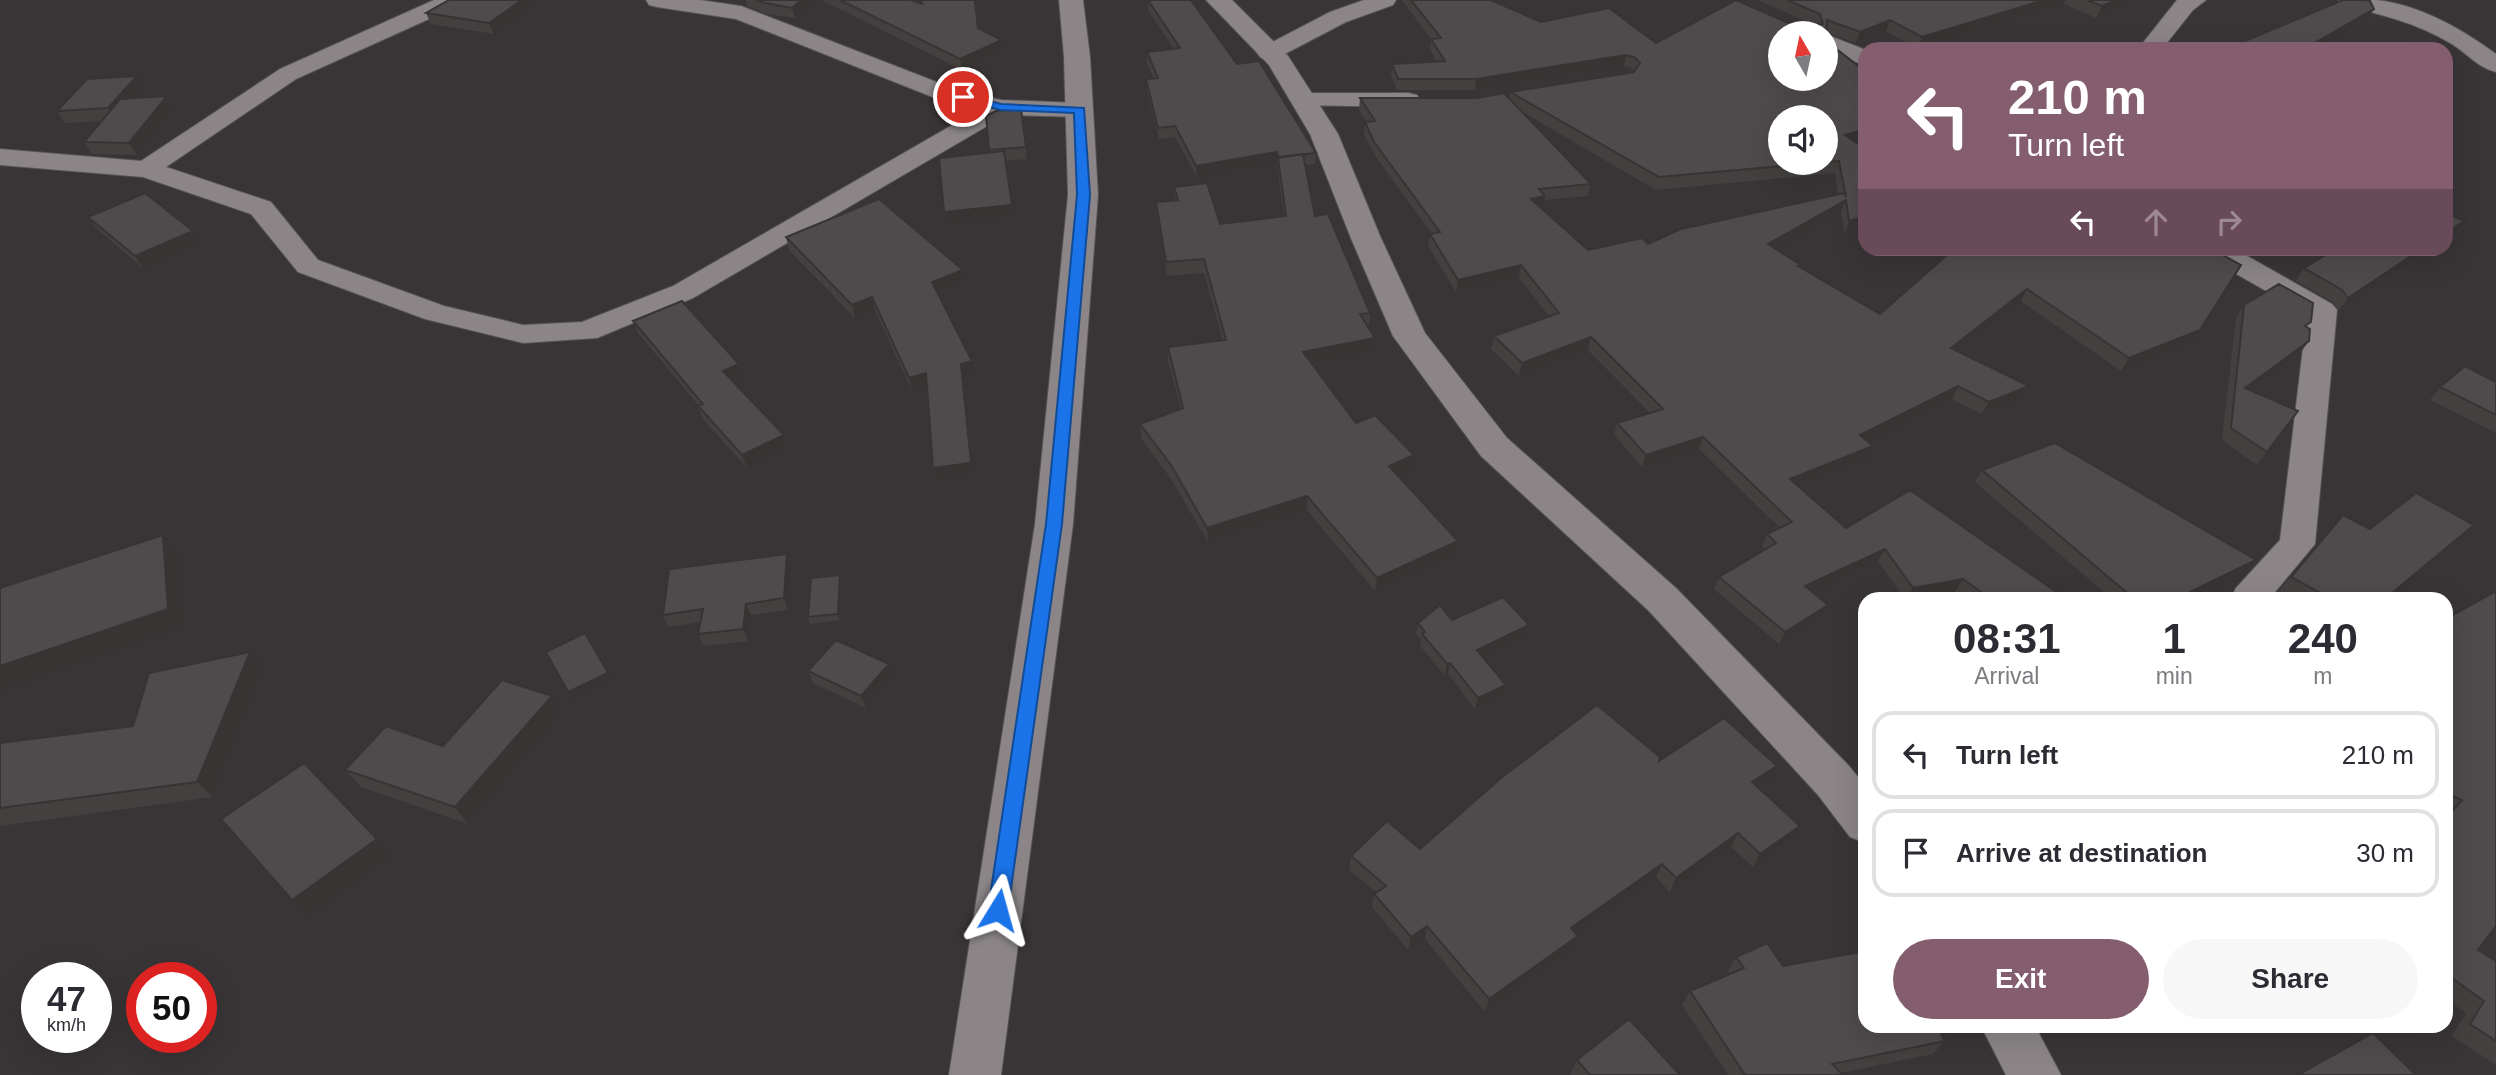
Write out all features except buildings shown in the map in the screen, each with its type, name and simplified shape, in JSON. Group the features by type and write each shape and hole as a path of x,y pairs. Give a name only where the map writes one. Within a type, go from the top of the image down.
{"main road":[{"path":"975,1075 1054,524 1083,195 1080,110 1071,0"},
{"path":"1218,0 1279,61 1324,134 1365,236 1410,336 1494,447 1663,600 1834,781 1858,812"},
{"path":"2011,1033 2035,1075"}],"street":[{"path":"146,169 288,74 452,0"},
{"path":"657,0 741,13 944,93 1001,107 1080,110"},
{"path":"1269,53 1338,17 1385,0"},
{"path":"2156,42 2185,5 2195,0"},
{"path":"2350,0 2404,13 2459,38 2496,65"},
{"path":"1838,47 1858,55"},
{"path":"1303,100 1435,100"},
{"path":"0,158 146,169 261,208 307,265 435,313 523,334 586,331 683,292 1001,107"},
{"path":"2225,256 2322,310 2297,544 2254,592"}],"route":[{"path":"963,97 1001,107 1080,110 1082,153 1083,195 1054,524 998,910"}]}
